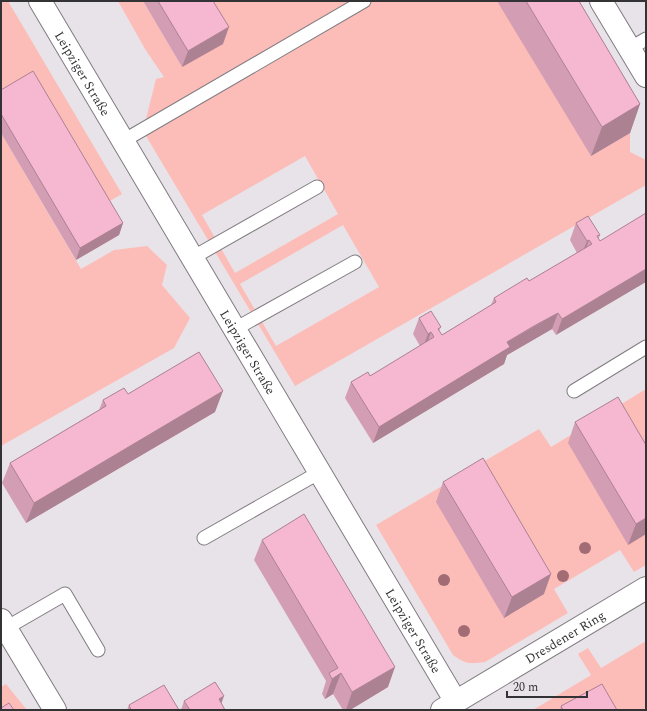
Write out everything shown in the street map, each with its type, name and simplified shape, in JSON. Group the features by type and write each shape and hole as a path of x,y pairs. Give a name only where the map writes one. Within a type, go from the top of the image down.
{"street":[{"name":"Leipziger Straße","path":"40,1 320,472 449,706"},
{"path":"601,1 638,44 646,76"},
{"name":"Dresdener Ring","path":"449,706 646,588"},
{"path":"4,624 55,710"}],"lane":[{"path":"123,142 364,1"},
{"path":"192,258 317,187"},
{"path":"235,329 355,262"},
{"path":"574,391 646,347"},
{"path":"204,538 320,472"},
{"path":"4,624 65,594 98,650"}],"shaded area":[{"path":"1,1 8,1 122,194 103,205 1,99"},
{"path":"118,1 143,1 182,67 198,1 497,1 630,133 630,152 646,160 646,185 295,386 143,131 156,79 164,77 145,49","holes":["305,156 338,214 235,273 202,215","343,225 379,287 276,346 240,284"]},
{"path":"1,133 81,269 114,250 147,246 167,265 162,285 190,318 174,348 1,446"},
{"path":"646,389 646,565 634,572 620,550 554,589 568,613 485,662 468,663 453,655 376,525 539,429 551,447"},
{"path":"646,641 646,710 533,710 591,675 578,654 588,648 601,668"},
{"path":"6,684 27,710 1,710 1,687"}],"building":[{"path":"158,1 213,1 229,27 188,51"},
{"path":"526,1 579,1 640,104 602,127"},
{"path":"33,71 123,223 80,248 1,114 1,90"},
{"path":"646,213 646,269 562,319 558,313 534,326 507,342 510,347 379,427 351,382 368,372 370,376 434,337 431,332 428,334 419,318 431,311 441,327 438,329 442,335 496,302 494,298 527,278 529,281 592,244 589,240 587,241 576,223 588,216 600,235 597,236 600,241"},
{"path":"199,352 223,391 34,503 10,463 106,406 103,400 124,388 128,394"},
{"path":"618,397 646,445 646,518 636,524 575,422"},
{"path":"483,458 551,574 512,597 443,482"},
{"path":"304,514 395,667 352,692 341,673 332,679 329,673 338,668 262,540"},
{"path":"215,682 224,696 219,699 225,710 190,710 184,701"},
{"path":"602,684 617,710 563,710 561,706"},
{"path":"164,685 179,710 131,710 129,705"},
{"path":"9,703 14,710 1,710 1,708"}]}
